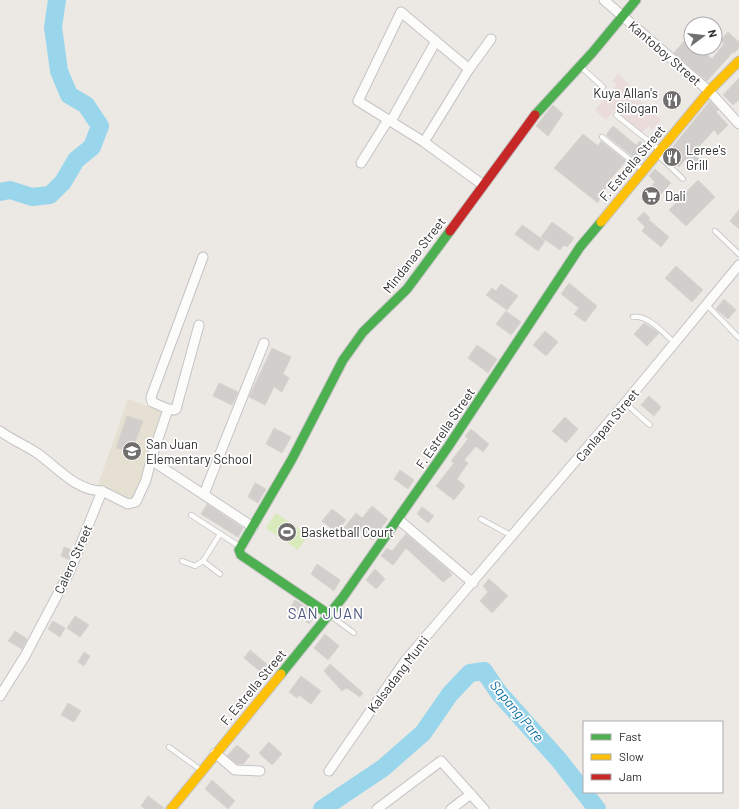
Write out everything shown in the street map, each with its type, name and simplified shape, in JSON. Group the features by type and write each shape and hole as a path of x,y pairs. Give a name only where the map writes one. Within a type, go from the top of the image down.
{"main road":[{"name":"Mindanao Street","path":"241,547 292,459 343,360 363,332 407,289 547,100 580,65 636,0"},
{"name":"F. Estrella Street","path":"171,809 201,770 330,615 399,520 580,247 709,91 739,61"},
{"path":"241,547 239,550 241,555 330,615"}],"street":[{"name":"Kantoboy Street","path":"604,0 709,91 739,124"},
{"path":"469,69 401,12 358,101 424,142 483,185"},
{"path":"424,142 469,69 491,39"},
{"path":"361,163 389,120 436,41"},
{"path":"199,325 176,408 174,410 168,409 152,402 151,397 203,257"},
{"name":"Canlapan Street","path":"473,583 739,265"},
{"path":"204,494 264,342"},
{"path":"0,431 12,440 39,454 79,485 93,491 102,491 128,504 136,502 146,480 168,409"},
{"path":"151,460 253,527"},
{"name":"Calero Street","path":"0,696 25,656 70,571 102,491"},
{"path":"399,520 473,583"},
{"name":"Kalsadang Munti","path":"328,770 405,661 473,583"},
{"path":"215,753 235,770 260,771"},
{"path":"377,809 441,761 484,809"},
{"path":"451,809 471,794"}],"lane":[{"path":"580,65 603,87"},
{"path":"616,115 658,152 683,178"},
{"path":"602,137 643,170"},
{"path":"715,231 739,254"},
{"path":"706,304 739,338"},
{"path":"633,317 640,316 647,319 675,343"},
{"path":"625,403 650,425"},
{"path":"191,515 241,547"},
{"path":"481,520 512,536"},
{"path":"182,561 195,566 203,561 220,534"},
{"path":"203,561 220,574"},
{"path":"330,615 354,633"},
{"path":"169,747 201,770"}],"shaded area":[{"path":"618,74 630,85 626,89 661,120 652,130 648,126 642,133 615,110 606,120 595,110 617,85 612,81"},
{"name":"San Juan Elementary School","path":"128,399 169,414 133,501 97,488"}],"green space":[{"name":"Basketball Court","path":"276,513 308,535 298,550 266,528"}],"building":[{"path":"728,32 739,42 739,48 734,53 733,52 707,81 674,53 683,42 683,56 708,56 712,59 714,56 723,56 723,38"},
{"path":"739,78 739,100 733,105 723,95"},
{"name":"Kuya Allan's Silogan","path":"671,91 681,100 674,109 663,99"},
{"path":"710,101 718,110 716,112 728,125 718,135 714,130 693,153 705,165 698,171 686,159 679,167 666,155"},
{"path":"553,105 563,114 548,136 536,126"},
{"path":"613,126 636,145 640,141 647,148 637,160 606,135"},
{"path":"583,134 598,146 601,141 626,161 607,183 609,184 601,194 598,203 554,168"},
{"path":"655,169 671,183 650,206 641,199 655,182 649,176"},
{"path":"698,180 715,197 686,226 669,210"},
{"path":"739,210 739,229 730,221"},
{"path":"644,212 650,218 648,219 669,237 661,247 642,231 645,227 637,219"},
{"path":"552,222 574,238 567,247 564,245 560,250 541,237"},
{"path":"522,225 545,241 538,251 515,234"},
{"path":"676,266 703,290 692,302 665,278"},
{"path":"569,283 597,306 585,322 574,314 579,308 561,294"},
{"path":"501,284 518,296 507,310 486,295 492,288 496,291"},
{"path":"724,299 736,310 728,319 716,309"},
{"path":"506,311 521,322 511,335 496,324"},
{"path":"644,323 659,333 647,346 634,334"},
{"path":"545,331 558,342 546,356 533,345"},
{"path":"477,345 497,359 488,373 468,358"},
{"path":"272,348 291,357 283,374 289,378 282,392 274,387 265,405 249,397"},
{"path":"219,383 238,392 232,405 213,396"},
{"path":"649,396 661,407 654,416 641,405"},
{"path":"127,416 143,421 131,453 116,448"},
{"path":"565,417 578,429 566,443 552,431"},
{"path":"274,428 291,437 282,453 266,444"},
{"path":"471,429 489,444 483,452 476,446 464,460 468,463 457,479 465,486 454,500 436,486 454,463 451,461 468,439 465,436"},
{"path":"400,470 414,480 408,489 394,479"},
{"path":"255,483 266,489 258,503 248,497"},
{"path":"207,504 243,528 238,537 201,514"},
{"path":"372,506 388,519 372,540 360,530 355,536 344,528 356,513 362,518"},
{"path":"422,507 434,516 428,523 417,514"},
{"path":"332,509 346,520 336,532 322,521"},
{"path":"406,534 452,575 443,582 406,548 393,565 381,556 387,548 392,551"},
{"path":"64,547 72,550 68,559 61,556"},
{"path":"317,564 340,580 334,591 311,574"},
{"path":"375,569 385,579 376,589 366,580"},
{"path":"489,579 508,596 492,613 480,601 488,592 483,586"},
{"path":"295,600 316,614 309,624 290,608"},
{"path":"75,616 89,625 80,637 67,628"},
{"path":"53,621 65,628 60,637 48,629"},
{"path":"15,631 27,639 22,649 8,641"},
{"path":"325,634 339,646 328,660 314,648"},
{"path":"250,650 274,670 268,678 244,658"},
{"path":"84,652 90,656 84,666 78,662"},
{"path":"330,664 363,693 360,697 347,688 342,691 324,671"},
{"path":"301,676 321,691 311,704 299,695 297,698 289,692"},
{"path":"68,703 81,711 74,722 61,715"},
{"path":"269,742 282,754 272,765 259,753"},
{"path":"237,745 250,756 243,764 237,764 227,756"},
{"path":"212,780 235,801 228,809 205,789"},
{"path":"148,796 164,809 145,809 141,806"}],"waterway":[{"path":"0,192 10,190 32,197 50,195 63,182 76,160 92,147 100,126 86,105 69,95 59,71 53,27 57,0"},
{"name":"Sapang Pare","path":"322,809 383,768 423,733 450,694 470,673 484,671 499,693 559,760 583,791"},
{"name":"Sapang Pare","path":"585,793 597,809"}],"traffic: fast":[{"path":"535,115 592,53 636,0"},
{"path":"281,674 343,597 448,447 580,247 601,222"},
{"path":"330,615 241,555 239,550 292,459 343,360 363,332 407,289 450,231"}],"traffic: slow":[{"path":"601,222 709,91 739,61"},
{"path":"171,809 281,674"}],"traffic: jam":[{"path":"450,231 535,115"}],"place":[{"name":"Kuya Allan's Silogan","path":"672,100"},
{"name":"Leree's Grill","path":"672,157"},
{"name":"Dali","path":"651,196"},
{"name":"San Juan Elementary School","path":"132,451"},
{"name":"Basketball Court","path":"287,532"}],"district":[{"name":"SAN JUAN","path":"326,614"}]}
